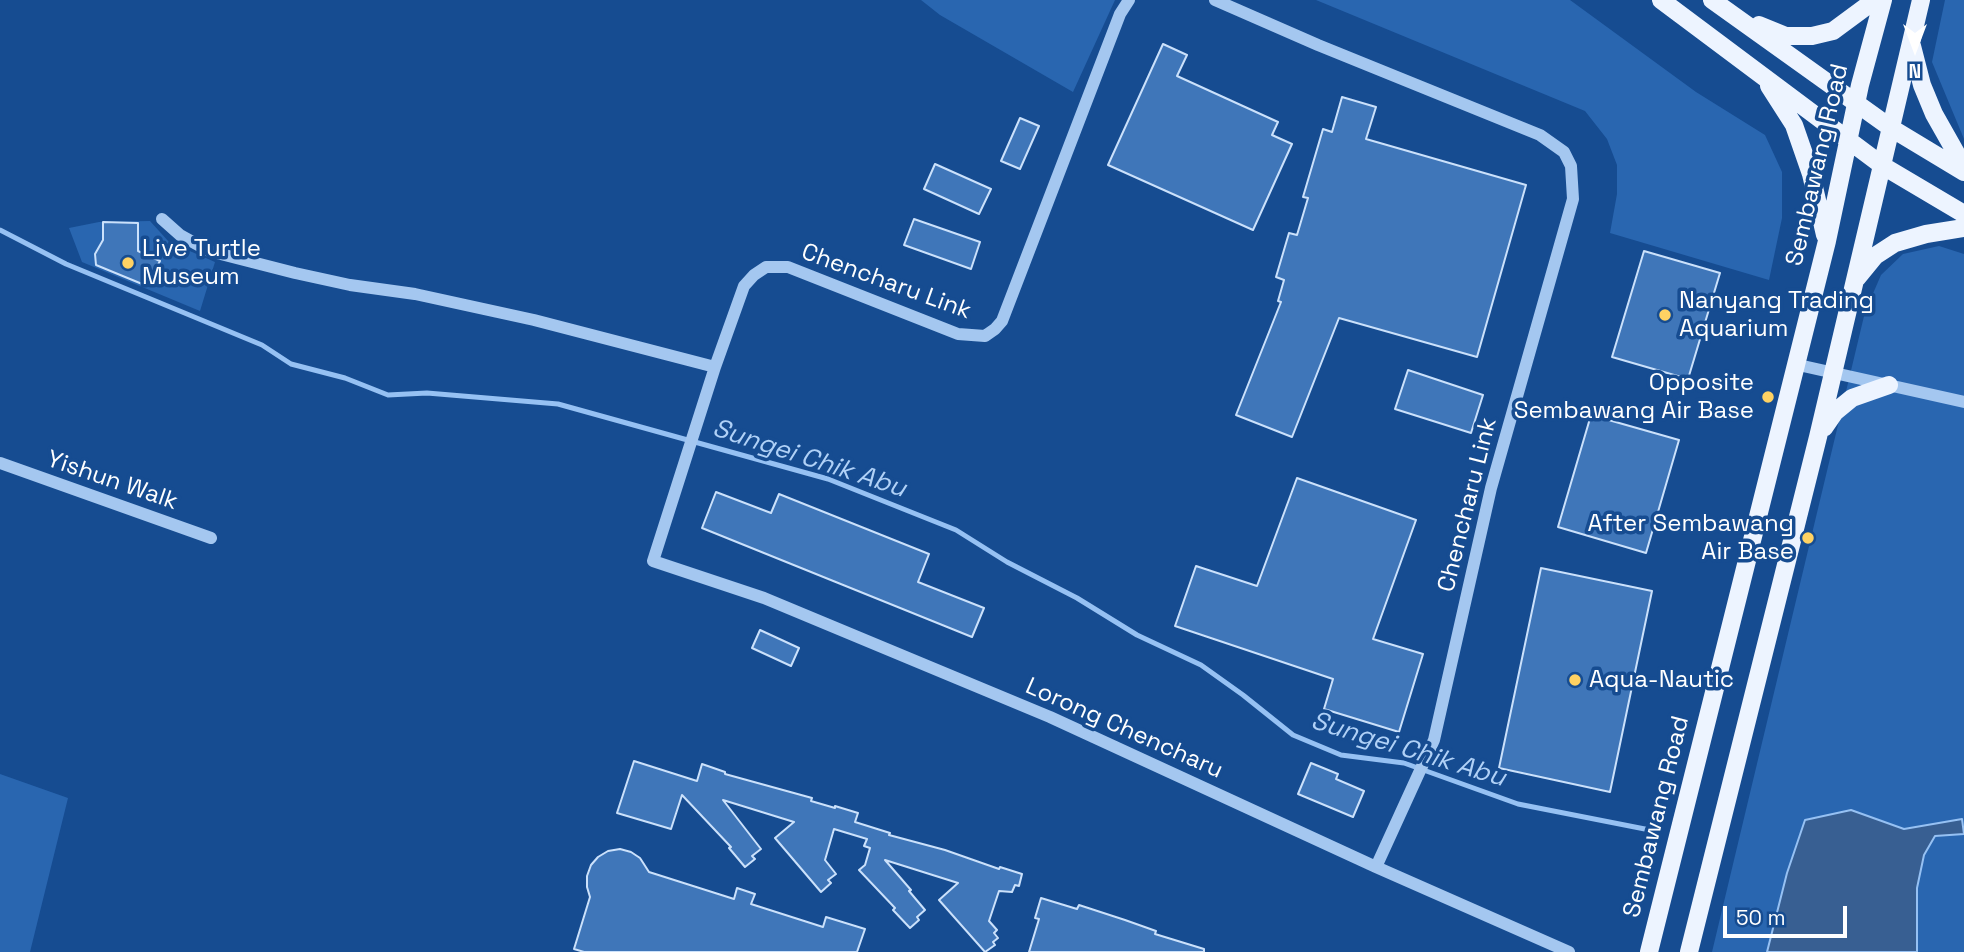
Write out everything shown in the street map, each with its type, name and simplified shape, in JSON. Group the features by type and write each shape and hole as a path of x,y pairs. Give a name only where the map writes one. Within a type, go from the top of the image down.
{"main road":[{"path":"1661,0 1883,166 1964,214"},
{"path":"1712,0 1891,128 1964,169"},
{"path":"1730,12 1786,36 1812,36 1833,31 1875,0"},
{"name":"Sembawang Road","path":"1648,952 1827,241 1856,104 1883,0"},
{"path":"1689,952 1834,373 1921,0"},
{"path":"1911,39 1922,85 1934,114 1964,169"},
{"path":"1763,77 1794,125 1811,174 1827,241"},
{"path":"1855,280 1875,256 1895,243 1926,234 1964,228"},
{"path":"1818,437 1835,412 1853,398 1889,385"}],"street":[{"name":"Chencharu Link","path":"653,561 715,367 744,286 754,275 766,267 788,267 958,334 985,336 995,330 1002,321 1120,14 1129,0"},
{"name":"Chencharu Link","path":"1215,0 1540,135 1564,152 1572,166 1573,199 1491,488 1431,750 1376,867"},
{"path":"162,219 180,235 209,251 295,274 350,285 415,293 534,320 715,367"},
{"path":"1794,364 1964,402"},
{"name":"Yishun Walk","path":"0,463 211,538"},
{"name":"Lorong Chencharu","path":"653,561 764,598 1050,717 1376,867 1569,952"}],"shaded area":[{"path":"921,0 1115,0 1073,92 940,15"},
{"path":"1316,0 1570,0 1696,92 1765,135 1782,172 1782,218 1769,280 1610,233 1617,194 1617,165 1607,139 1585,111"},
{"path":"1945,0 1964,0 1964,139 1932,62"},
{"name":"Live Turtle Museum","path":"150,221 169,242 215,262 200,311 82,262 69,228 99,222"},
{"path":"1939,246 1964,254 1964,952 1712,952 1865,312 1881,275 1903,254"},
{"path":"0,774 68,798 30,952 0,952"},
{"path":"1851,810 1904,829 1962,819 1964,834 1935,836 1924,855 1917,888 1917,952 1767,952 1787,873 1805,820"}],"building":[{"path":"1163,44 1187,55 1177,76 1278,122 1272,135 1292,144 1253,230 1108,165"},
{"path":"1342,97 1376,107 1366,139 1526,185 1477,357 1339,318 1292,437 1236,415 1281,302 1278,301 1284,280 1276,277 1289,233 1297,235 1308,198 1303,197 1323,129 1332,132"},
{"path":"1020,118 1039,126 1020,169 1001,161"},
{"path":"935,164 991,189 979,214 924,189"},
{"path":"914,219 980,242 971,269 904,245"},
{"name":"Live Turtle Museum","path":"103,222 138,223 138,251 160,261 147,286 96,265 95,254 103,240"},
{"path":"1644,251 1720,273 1688,379 1612,357"},
{"path":"1408,370 1483,395 1471,433 1395,409"},
{"path":"1591,415 1679,440 1646,553 1558,527"},
{"path":"1297,478 1416,520 1373,639 1423,654 1399,732 1324,709 1333,679 1175,626 1196,566 1257,586"},
{"path":"716,492 771,513 779,494 929,554 918,582 984,608 972,637 702,528"},
{"name":"Aqua-Nautic","path":"1541,568 1652,591 1610,792 1499,768"},
{"path":"760,630 799,648 791,666 752,648"},
{"path":"634,761 697,781 702,764 725,774 858,813 855,822 890,833 889,835 1022,874 1019,886 1015,885 1012,892 999,891 989,921 997,930 994,933 998,938 993,942 995,945 985,952 939,900 958,883 885,860 925,910 910,928 859,870 865,865 870,848 864,846 867,839 834,829 825,860 836,874 828,880 831,883 821,892 775,838 794,822 723,800 761,849 752,856 755,859 745,867 729,848 731,847 682,795 671,829 617,813"},
{"path":"1311,763 1338,774 1336,779 1364,791 1353,817 1298,794"},
{"path":"620,849 640,858 649,872 734,899 737,888 755,894 751,904 823,927 826,917 865,929 857,952 584,952 574,949 590,897 587,876 591,865 608,851"},
{"path":"1041,898 1077,909 1079,905 1125,920 1156,931 1155,934 1204,949 1204,952 1029,952 1039,919 1035,918"}],"waterway":[{"name":"Sungei Chik Abu","path":"0,230 66,264 262,345 291,364 345,378 388,395 427,393 558,404 828,479 956,530 1137,635 1201,665 1293,735 1341,755 1404,763 1518,804 1655,831"}],"place":[{"name":"Live Turtle Museum","path":"128,263"},
{"name":"Nanyang Trading Aquarium","path":"1665,315"},
{"name":"Opposite Sembawang Air Base","path":"1768,397"},
{"name":"After Sembawang Air Base","path":"1808,538"},
{"name":"Aqua-Nautic","path":"1575,680"}]}
